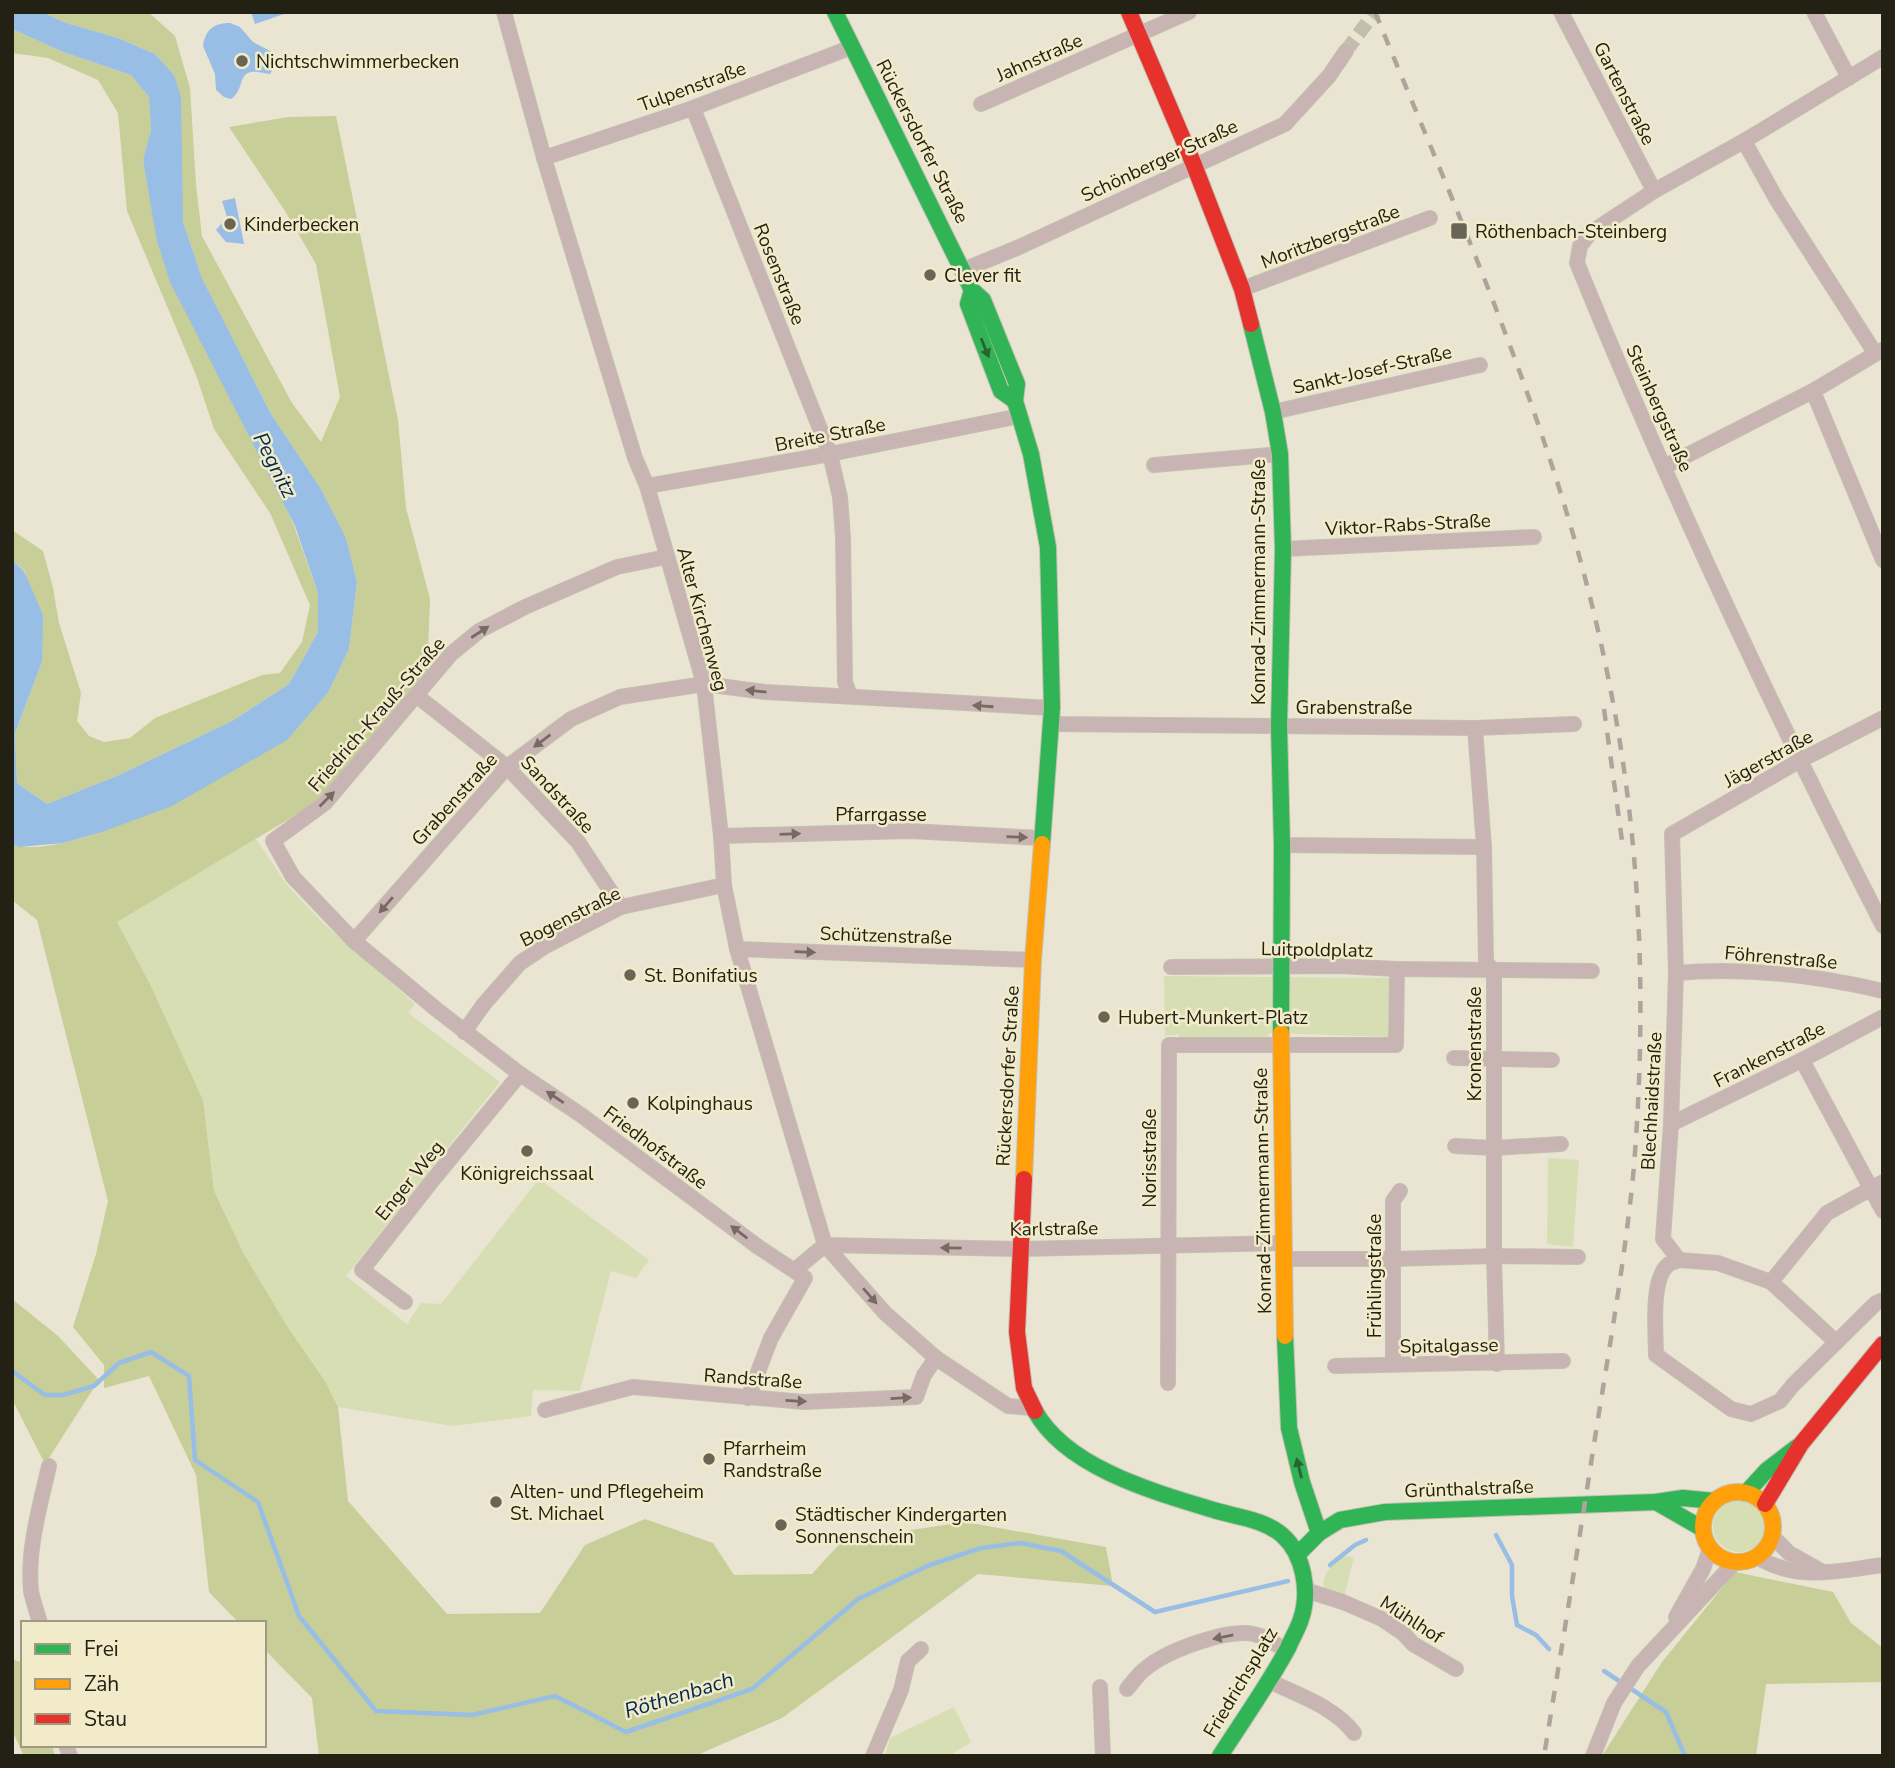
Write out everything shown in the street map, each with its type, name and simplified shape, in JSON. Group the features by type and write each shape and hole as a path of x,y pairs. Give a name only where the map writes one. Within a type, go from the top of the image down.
{"main road":[{"name":"Konrad-Zimmermann-Straße","path":"1129,12 1194,165 1242,289 1273,412 1280,454 1283,549 1279,726 1285,1359 1289,1428 1302,1482 1319,1533"},
{"name":"Rückersdorfer Straße","path":"836,13 972,290 983,300 1017,384 1018,408 1039,492 1048,547 1051,716 1033,960 1017,1332 1027,1398 1049,1431 1096,1467 1142,1485 1254,1521 1282,1536 1299,1561"},
{"path":"1765,1504 1801,1444 1883,1344"},
{"path":"1746,1493 1784,1455 1801,1444"},
{"path":"1746,1493 1765,1504 1772,1519 1772,1536 1767,1547 1757,1557 1748,1561 1725,1560 1710,1549 1703,1529 1706,1511 1724,1495 1746,1493"},
{"name":"Grünthalstraße","path":"1299,1561 1319,1533 1340,1520 1385,1512 1656,1502 1683,1498 1714,1502"},
{"path":"1656,1502 1703,1529"},
{"path":"1299,1561 1305,1590"},
{"name":"Friedrichsplatz","path":"1220,1756 1286,1651 1302,1618 1305,1590"}],"street":[{"name":"Alter Kirchenweg","path":"504,12 544,158 635,458 647,486 704,684 724,885 737,949 825,1245"},
{"name":"Jahnstraße","path":"981,104 1189,12"},
{"name":"Gartenstraße","path":"1561,12 1654,191"},
{"path":"1814,12 1849,78"},
{"name":"Tulpenstraße","path":"544,158 693,108 852,47"},
{"name":"Schönberger Straße","path":"963,270 1017,248 1285,124 1329,76 1346,51"},
{"name":"Steinbergstraße","path":"1883,57 1744,141 1654,191 1590,233 1580,246 1577,264 1664,467 1799,761 1883,926"},
{"name":"Rosenstraße","path":"693,108 830,454"},
{"path":"1664,467 1813,391 1879,351 1777,200 1744,141"},
{"name":"Moritzbergstraße","path":"1242,289 1430,218"},
{"name":"Sankt-Josef-Straße","path":"1273,412 1480,365"},
{"path":"1813,391 1883,559"},
{"name":"Breite Straße","path":"647,486 830,454 1018,408"},
{"path":"830,454 840,497 845,682 850,696"},
{"path":"1154,465 1280,454"},
{"name":"Viktor-Rabs-Straße","path":"1283,549 1534,537"},
{"name":"Friedrich-Krauß-Straße","path":"273,841 325,803 451,654 479,631 525,607 617,567 666,557"},
{"name":"Grabenstraße","path":"354,941 508,767 571,719 620,697 704,684 765,692 850,696 1051,716 1279,726 1475,727 1574,724"},
{"name":"Sandstraße","path":"417,696 508,767 578,842 621,907"},
{"name":"Jägerstraße","path":"1672,834 1799,761 1883,718"},
{"name":"Kronenstraße","path":"1475,727 1484,848 1486,962 1494,972 1494,1256 1497,1364"},
{"name":"Pfarrgasse","path":"721,836 910,831 1041,838"},
{"name":"Blechhaidstraße","path":"1672,834 1676,973 1671,1124 1663,1239 1679,1260"},
{"name":"Friedhofstraße","path":"273,841 293,877 354,941 464,1032 757,1245 796,1269"},
{"path":"1282,845 1484,848"},
{"name":"Bogenstraße","path":"464,1032 484,1004 520,963 544,947 621,907 724,885"},
{"name":"Schützenstraße","path":"737,949 1033,960"},
{"name":"Luitpoldplatz","path":"1171,967 1338,966 1397,970 1396,1045 1281,1045"},
{"name":"Föhrenstraße","path":"1676,973 1721,969 1812,977 1883,991"},
{"path":"1397,970 1592,971"},
{"name":"Frankenstraße","path":"1671,1124 1883,1017"},
{"name":"Norisstraße","path":"1168,1383 1169,1045 1281,1045"},
{"path":"1454,1058 1552,1060"},
{"path":"1802,1060 1877,1185 1883,1211"},
{"name":"Enger Weg","path":"405,1302 362,1270 520,1074"},
{"path":"1455,1146 1494,1148 1561,1144"},
{"path":"1771,1282 1827,1213 1877,1185"},
{"name":"Frühlingstraße","path":"1393,1364 1393,1201 1400,1191"},
{"path":"748,1398 771,1338 805,1278 796,1269 825,1245 885,1313 936,1358 1008,1406 1033,1408"},
{"name":"Karlstraße","path":"825,1245 1020,1249 1168,1245 1393,1259 1578,1257"},
{"path":"1836,1342 1771,1282 1717,1263 1679,1260 1669,1264 1660,1275 1656,1297 1656,1355 1731,1409 1751,1414 1780,1401 1875,1303 1883,1300"},
{"name":"Randstraße","path":"545,1410 633,1387 804,1402 916,1397 936,1358"},
{"name":"Spitalgasse","path":"1335,1366 1563,1361"},
{"path":"39,1621 32,1592 31,1574 34,1531 49,1466"},
{"path":"1772,1536 1798,1559 1825,1573"},
{"path":"1669,1631 1703,1569 1710,1549"},
{"path":"1757,1557 1780,1569 1825,1573 1883,1565"},
{"path":"1593,1756 1614,1703 1638,1666 1735,1562"},
{"name":"Mühlhof","path":"1305,1590 1343,1602 1382,1619 1404,1633 1413,1644 1456,1669"},
{"path":"1127,1689 1144,1669 1169,1652 1214,1638 1247,1633 1267,1638 1286,1651"},
{"path":"873,1756 901,1690 908,1661 921,1649"},
{"path":"1269,1681 1326,1709 1346,1722 1354,1733"},
{"path":"1100,1688 1103,1756"}],"green space":[{"path":"42,12 148,12 175,36 190,88 202,236 292,403 321,442 340,397 316,264 285,211 229,127 288,117 336,116 398,420 406,508 430,599 427,677 324,798 117,922 151,986 203,1100 214,1191 244,1254 289,1329 325,1381 338,1407 348,1501 447,1614 540,1613 585,1545 645,1519 713,1543 734,1575 812,1574 843,1540 965,1522 1106,1547 1113,1586 978,1574 782,1718 695,1756 319,1756 312,1698 266,1651 266,1621 237,1621 209,1592 196,1475 149,1376 104,1388 104,1365 73,1327 96,1254 108,1201 37,920 12,900 12,844 43,846 99,833 329,691 349,649 357,582 346,538 321,489 271,414 202,278 183,222 174,75 155,54 118,38 66,23"},
{"path":"12,29 63,52 131,75 149,97 151,130 143,161 149,190 294,526 318,593 318,632 289,684 232,721 119,775 47,804 17,783 15,733 42,662 25,571 12,560 12,530 43,551 59,623 81,693 77,721 89,736 104,742 130,738 155,718 262,675 280,673 302,642 310,605 270,513 214,429 196,375 127,211 118,113 98,80 48,58 12,53"},
{"path":"256,839 287,885 321,921 415,1004 408,1013 500,1082 346,1276 407,1324 421,1303 441,1304 539,1179 649,1260 636,1278 611,1271 580,1391 533,1390 531,1416 452,1426 338,1407 325,1381 289,1329 244,1254 214,1191 203,1100 151,986 116,922"},
{"path":"1164,976 1392,978 1390,1037 1269,1033 1267,1044 1179,1043 1179,1034 1165,1036"},
{"path":"1548,1158 1579,1160 1573,1247 1547,1244"},
{"path":"12,1299 58,1336 99,1380 45,1464 12,1399"},
{"path":"1739,1500 1749,1502 1757,1508 1763,1516 1763,1536 1757,1544 1749,1550 1739,1552 1729,1550 1721,1544 1715,1536 1713,1526 1715,1516 1721,1508 1729,1502"},
{"path":"1345,1556 1354,1557 1343,1601 1323,1595 1323,1587 1327,1572"},
{"path":"1735,1572 1833,1592 1851,1623 1883,1648 1883,1682 1766,1684 1756,1756 1602,1756 1662,1662"},
{"path":"12,1659 21,1662 21,1747 53,1747 55,1756 24,1756 12,1730"},
{"path":"954,1707 971,1742 949,1756 885,1756 890,1738"}],"water":[{"name":"Pegnitz","path":"12,12 42,12 66,23 118,38 155,54 174,75 181,97 183,222 202,278 271,414 321,489 346,538 357,582 349,649 329,691 287,740 172,806 99,833 63,843 20,847 12,844 12,560 24,571 43,615 42,662 15,733 17,783 47,804 119,775 232,721 289,684 318,632 318,593 295,526 170,282 157,241 143,160 151,130 149,97 131,75 63,52 12,29"},
{"path":"251,12 284,12 284,14 255,24"},
{"name":"Nichtschwimmerbecken","path":"230,23 240,27 253,42 272,52 277,63 270,74 248,73 231,99 216,90 215,74 203,46 211,29 219,24"},
{"name":"Kinderbecken","path":"235,198 244,244 226,242 216,230 227,217 222,201"}],"waterway":[{"name":"Röthenbach","path":"12,1371 45,1395 63,1395 94,1386 119,1363 151,1352 189,1376 195,1460 258,1502 299,1616 376,1711 472,1715 555,1696 626,1732 752,1689 858,1599 927,1566 981,1548 1020,1543 1061,1551 1155,1612 1288,1581"},
{"name":"Röthenbach","path":"1496,1535 1512,1565 1512,1596 1517,1625 1536,1635 1549,1649"},
{"name":"Röthenbach","path":"1330,1565 1355,1545 1366,1540"},
{"name":"Röthenbach","path":"1604,1671 1666,1712 1685,1756"}],"tunnel":[{"path":"1346,51 1375,12"}],"railway":[{"path":"1375,12 1478,262 1541,431 1568,517 1592,604 1611,692 1635,873 1639,933 1640,1055 1633,1177 1615,1310 1544,1756"},
{"path":"1604,709 1623,848"}],"traffic: fast":[{"path":"835,12 972,290 983,300 1017,384 1015,401 1031,454 1048,547 1052,708 1042,844"},
{"path":"972,290 968,304 1001,391 1015,401"},
{"path":"1251,324 1273,412 1280,454 1283,549 1279,726 1282,845 1281,1033"},
{"path":"1285,1336 1289,1428 1302,1482 1319,1533"},
{"path":"1035,1411 1050,1431 1069,1449 1091,1463 1142,1487 1268,1526 1282,1535 1296,1552 1305,1586 1300,1623 1272,1675 1220,1756"},
{"path":"1746,1493 1767,1470 1797,1447"},
{"path":"1297,1555 1319,1533 1340,1520 1385,1512 1656,1502 1683,1498 1714,1501"},
{"path":"1656,1502 1703,1529"}],"traffic: slow":[{"path":"1024,1179 1033,960 1042,844"},
{"path":"1281,1033 1285,1336"},
{"path":"1738,1492 1763,1502 1773,1527 1763,1552 1738,1562 1713,1552 1703,1527 1713,1502 1738,1492"}],"traffic: jam":[{"path":"1129,12 1194,165 1242,289 1251,324"},
{"path":"1024,1179 1017,1332 1024,1388 1035,1411"},
{"path":"1765,1504 1801,1444 1883,1344"}],"place":[{"name":"Nichtschwimmerbecken","path":"242,61"},
{"name":"Kinderbecken","path":"230,224"},
{"name":"Röthenbach-Steinberg","path":"1459,231"},
{"name":"Clever fit","path":"930,275"},
{"name":"St. Bonifatius","path":"630,975"},
{"name":"Hubert-Munkert-Platz","path":"1104,1017"},
{"name":"Kolpinghaus","path":"633,1103"},
{"name":"Königreichssaal","path":"527,1151"},
{"name":"Pfarrheim Randstraße","path":"709,1459"},
{"name":"Alten- und Pflegeheim St. Michael","path":"496,1502"},
{"name":"Städtischer Kindergarten Sonnenschein","path":"781,1525"}]}
